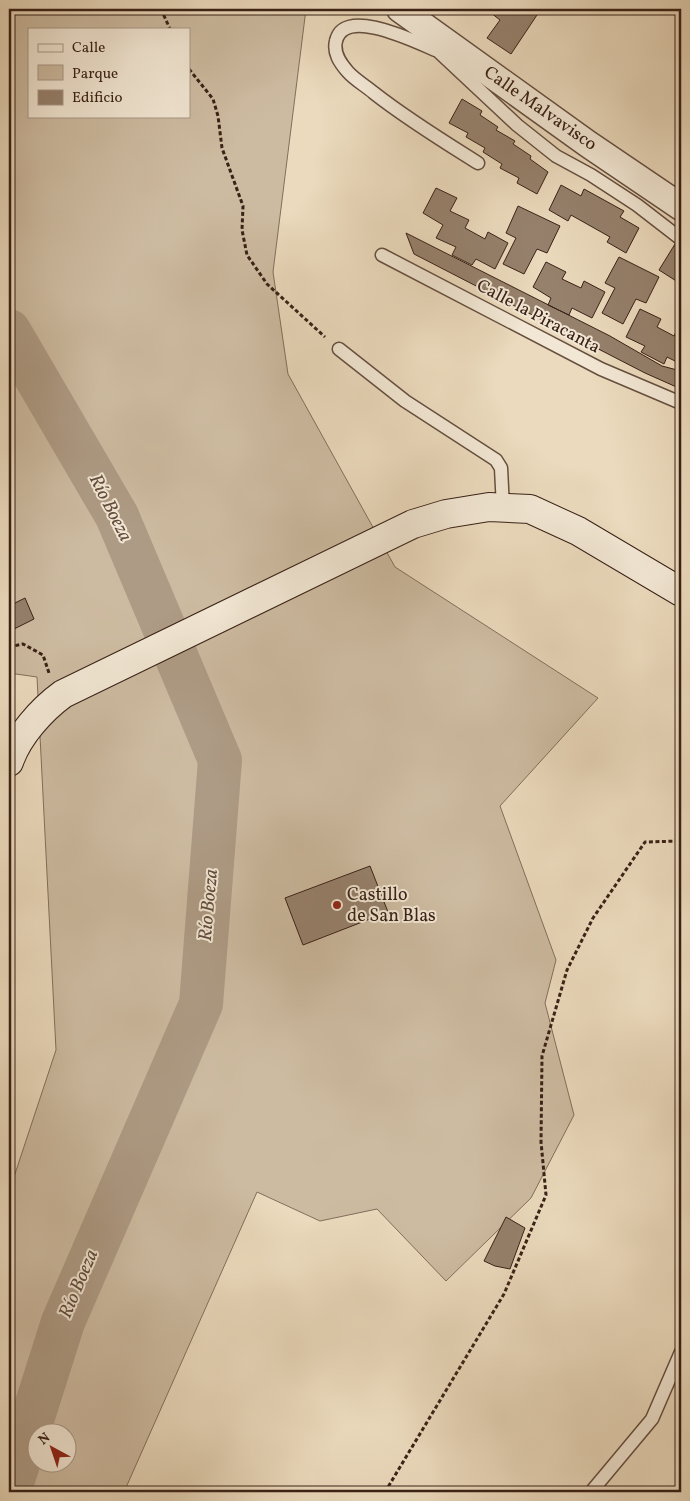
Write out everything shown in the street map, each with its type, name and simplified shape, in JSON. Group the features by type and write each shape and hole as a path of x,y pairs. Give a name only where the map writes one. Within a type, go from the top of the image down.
{"main road":[{"path":"9,762 29,728 55,700 413,524 446,514 489,507 530,509 578,531 681,592"}],"street":[{"name":"Calle Malvavisco","path":"400,9 442,47 681,207"}],"lane":[{"path":"478,163 398,112 349,73 337,58 335,44 338,35 345,29 374,26 442,47 517,125 556,156 591,175 637,205 681,239"},
{"name":"Calle la Piracanta","path":"382,255 602,370 681,403"},
{"path":"339,349 405,401 496,460 501,468 503,508"},
{"path":"591,1492 652,1419 681,1352"}],"path":[{"path":"161,9 170,28"},
{"path":"190,70 212,99 218,116 222,148 243,206 242,230 247,255 267,284 339,349"},
{"path":"9,647 24,644 43,655 49,670 55,700"},
{"path":"385,1492 504,1294 546,1195 540,1142 542,1056 567,970 593,918 645,842 681,841"}],"green space":[{"path":"9,9 306,9 273,272 288,374 395,567 598,698 500,806 556,960 545,1003 574,1115 531,1198 446,1281 377,1209 320,1221 257,1192 124,1492 9,1492 9,1192 56,1050 37,677 9,673"}],"building":[{"path":"486,9 541,9 511,54 487,38 500,20"},
{"path":"462,99 482,111 480,115 498,127 496,130 515,141 513,144 531,156 530,159 548,172 537,194 517,183 519,178 500,168 502,164 483,152 485,148 466,137 468,133 449,123"},
{"path":"561,185 581,196 584,189 624,211 620,217 639,228 626,253 607,242 610,237 571,215 568,221 549,210"},
{"path":"436,188 457,198 450,211 469,220 465,228 485,239 488,232 508,243 495,269 476,259 472,265 452,255 456,247 436,238 443,225 423,213"},
{"path":"518,206 560,226 547,253 537,249 524,274 503,264 516,238 506,233"},
{"path":"406,233 610,336 662,366 681,371 681,389 645,373 414,254"},
{"path":"675,244 681,247 681,284 659,270"},
{"path":"619,257 659,277 646,303 636,299 623,324 602,313 615,288 605,283"},
{"path":"546,262 566,272 562,279 581,288 584,281 605,292 592,318 572,308 569,315 548,305 551,298 533,287"},
{"path":"640,309 661,319 657,327 674,336 678,328 681,330 681,364 667,357 664,364 641,352 645,346 626,337"},
{"path":"25,598 34,619 14,629 9,618 9,606"},
{"name":"Castillo de San Blas","path":"370,866 388,912 303,945 285,898"},
{"path":"506,1217 525,1228 510,1269 495,1266 484,1261"}],"waterway":[{"name":"Río Boeza","path":"9,331 117,516 220,760 201,1004 63,1322 9,1492"}],"place":[{"name":"Castillo de San Blas","path":"337,905"}]}
